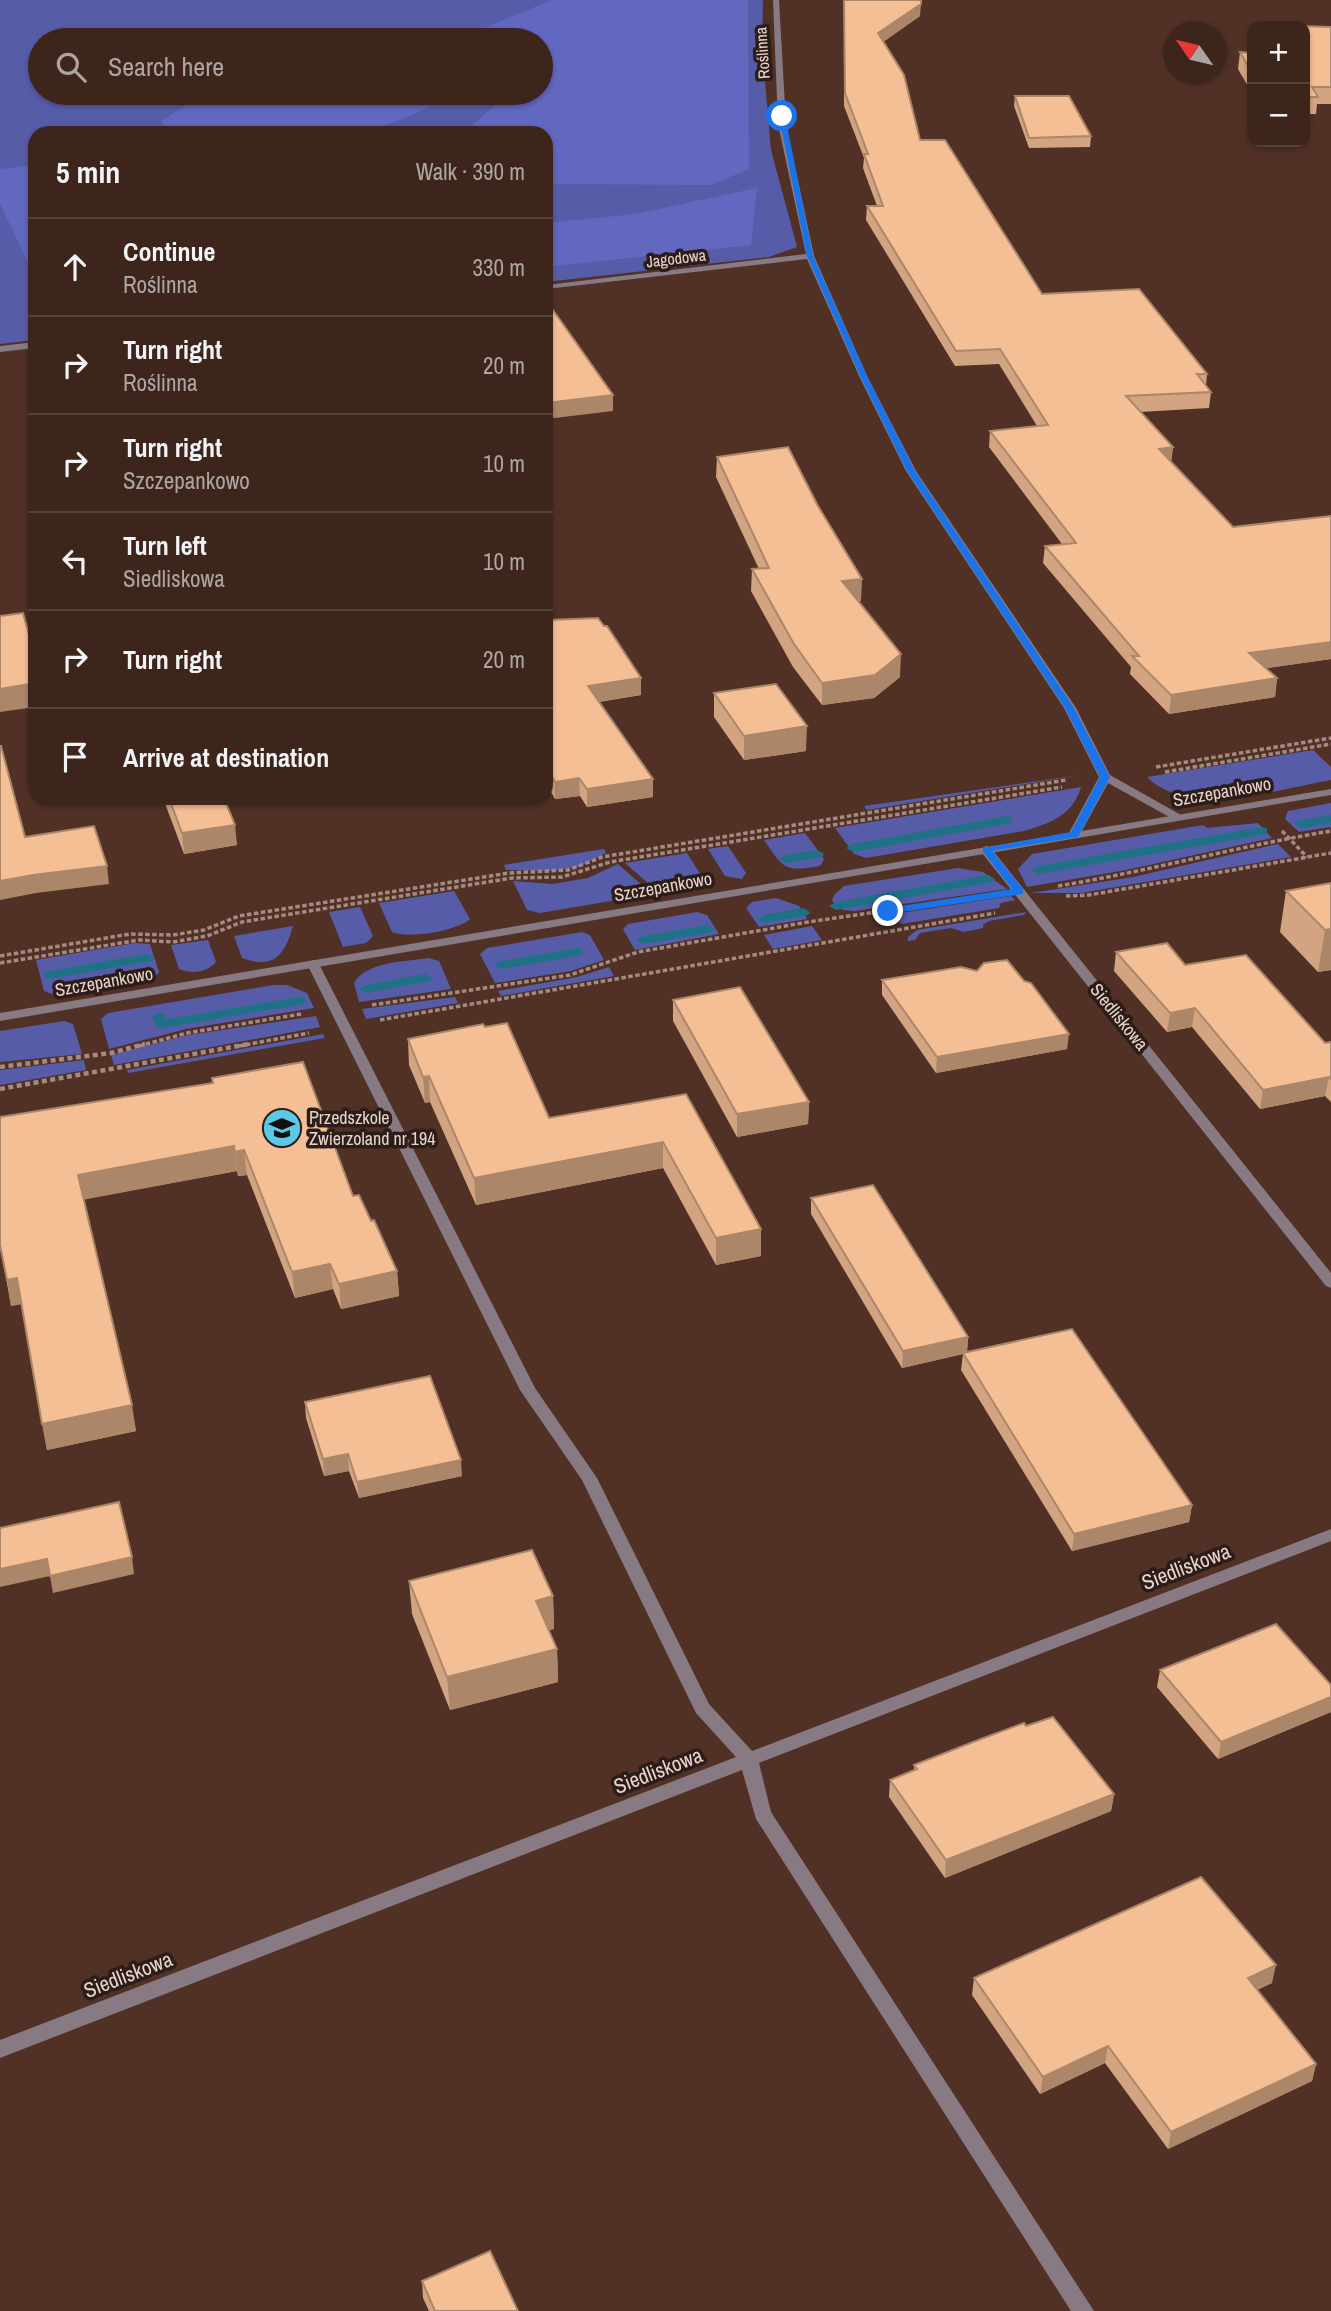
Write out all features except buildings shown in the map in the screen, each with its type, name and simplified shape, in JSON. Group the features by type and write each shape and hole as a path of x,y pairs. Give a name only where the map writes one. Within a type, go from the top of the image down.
{"street":[{"name":"Roślinna","path":"776,0 782,124 810,256 864,378 911,471 1070,708 1105,777"},
{"name":"Jagodowa","path":"553,286 810,256"},
{"path":"0,349 28,346"},
{"path":"1074,835 1105,777 1177,817"},
{"name":"Szczepankowo","path":"0,1017 1331,792"},
{"name":"Siedliskowa","path":"986,850 1331,1283"},
{"path":"313,964 528,1390 589,1478 702,1708 749,1760 762,1814 1083,2311"},
{"name":"Siedliskowa","path":"0,2049 1331,1535"}],"path":[{"path":"0,963 139,940 184,940 207,936 242,922 512,878 551,880 585,874 610,862 1079,784 1105,777 1331,738"},
{"path":"0,956 130,934 173,935 204,930 239,916 509,873 553,874 580,870 602,857 1080,778 1140,776 1331,744"},
{"path":"0,1066 111,1053 187,1033 570,975 651,950 808,922 1131,874 1224,850 1331,831"},
{"path":"0,1089 1022,908 1035,897 1089,895 1331,853"}],"shaded area":[{"path":"0,0 763,0 762,48 771,150 797,247 769,257 553,281 553,126 28,126 28,341 0,344"},
{"path":"552,0 748,0 749,169 711,185 553,184 553,126 471,126 495,105 553,105 553,28 480,28"},
{"path":"187,105 432,105 384,126 164,126 161,121"},
{"path":"28,166 28,262 0,204 0,169"},
{"path":"757,188 751,245 553,266 553,222 635,214"},
{"path":"1313,750 1331,767 1331,780 1261,794 1209,798 1185,796 1164,789 1147,777"},
{"path":"1081,775 867,810 864,806"},
{"path":"1081,787 1073,805 1067,811 1034,828 866,858 854,854 835,828"},
{"path":"1331,803 1331,827 1299,832 1285,819 1288,811"},
{"path":"1258,823 1272,838 1126,870 1027,887 1018,869 1032,854 1203,825 1207,828"},
{"path":"805,833 824,859 820,866 799,869 786,866 764,840"},
{"path":"1278,844 1291,857 1081,893 1031,893 1133,877"},
{"path":"728,846 746,873 742,879 725,876 708,849"},
{"path":"604,849 606,853 578,867 552,871 506,870 504,865"},
{"path":"687,853 704,880 698,887 659,893 625,863"},
{"path":"618,864 652,894 540,913 527,910 513,881 553,884 588,878"},
{"path":"958,868 983,872 1007,889 855,911 843,910 832,901 834,895 844,886"},
{"path":"454,891 470,919 455,927 432,933 410,935 392,932 379,903"},
{"path":"1011,896 1015,900 1001,903 999,908 901,924 894,914"},
{"path":"776,898 799,906 807,919 759,927 746,908 752,902"},
{"path":"360,907 373,936 366,943 343,947 329,912"},
{"path":"697,912 707,915 719,934 635,950 623,929 628,924"},
{"path":"1026,912 1024,915 989,921 983,928 964,932 951,928 920,933 915,940 908,941 908,937 917,930"},
{"path":"293,926 282,952 271,961 242,958 234,936"},
{"path":"812,926 822,940 773,949 764,935"},
{"path":"582,932 590,935 604,960 571,971 495,983 480,954 487,948"},
{"path":"208,940 216,962 199,972 179,969 171,945"},
{"path":"135,943 150,944 159,972 153,979 55,995 44,991 36,960"},
{"path":"428,958 439,961 451,989 359,1002 354,983 368,970 387,964"},
{"path":"609,967 614,976 501,996 498,991 577,977"},
{"path":"273,985 287,985 307,993 314,1008 186,1029 109,1049 101,1019 108,1013"},
{"path":"455,997 458,1003 366,1019 362,1009"},
{"path":"316,1016 320,1027 114,1065 111,1055 188,1035"},
{"path":"64,1021 73,1024 82,1054 0,1062 0,1031"},
{"path":"323,1034 325,1038 128,1073 127,1070"},
{"path":"84,1060 86,1070 0,1085 0,1070"}],"waterway":[{"path":"1302,824 1331,819"},
{"path":"853,848 1007,820"},
{"path":"1038,870 1262,831"},
{"path":"786,859 817,854"},
{"path":"836,906 988,879"},
{"path":"764,919 803,912"},
{"path":"643,940 707,929"},
{"path":"501,965 577,952"},
{"path":"49,975 147,958"},
{"path":"366,989 425,978"},
{"path":"159,1017 162,1024 299,1001"}],"place":[{"name":"Przedszkole Zwierzoland nr 194","path":"282,1128"}],"route":[{"path":"782,116 810,256 864,378 911,471 1070,708 1105,777 1074,835 986,850 1019,891 888,911"}]}
